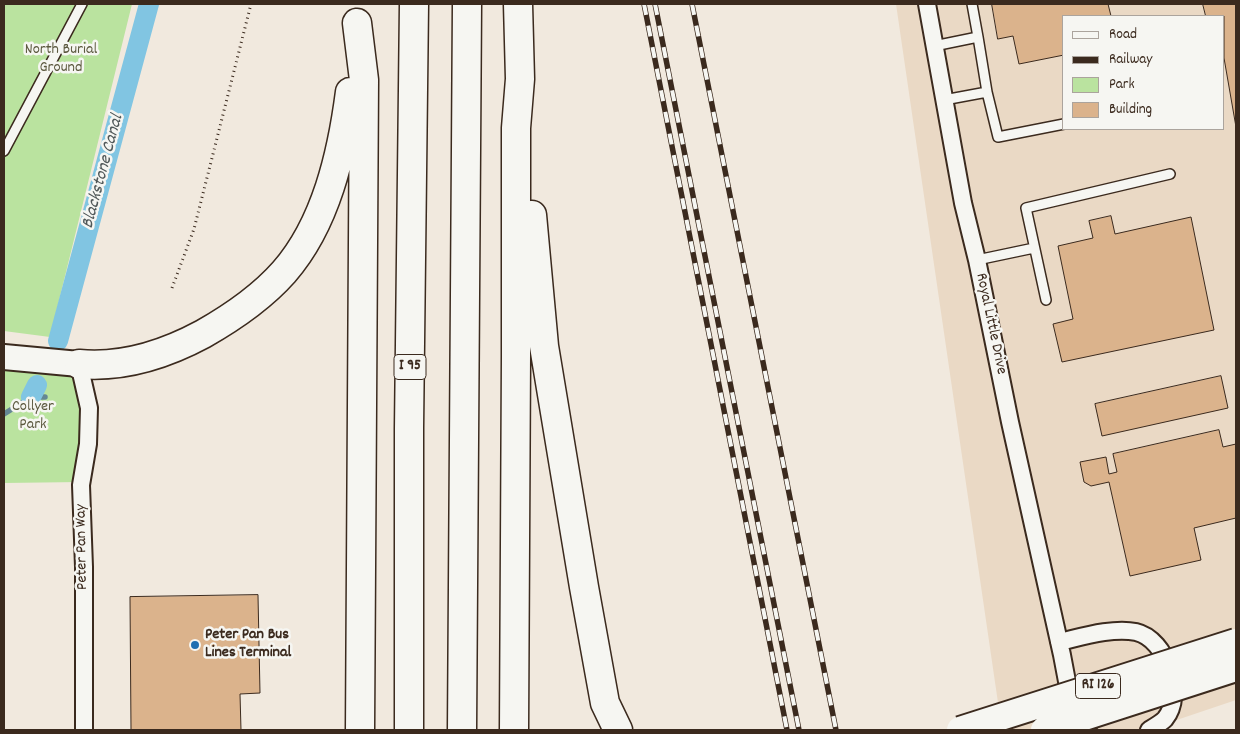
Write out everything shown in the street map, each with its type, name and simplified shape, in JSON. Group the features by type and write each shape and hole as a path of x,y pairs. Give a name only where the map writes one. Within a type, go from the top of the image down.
{"highway":[{"name":"I 95","path":"409,730 409,438 414,4"},
{"path":"462,730 467,4"},
{"path":"518,4 520,79 526,127 544,346 599,675 605,703 618,730"},
{"path":"79,364 114,365 134,361 173,348 214,327 254,302 284,272 296,256 317,219 334,170 345,126 349,100 357,13"},
{"path":"357,13 364,80 360,730"},
{"path":"514,730 516,128 520,79"}],"main road":[{"name":"RI 126","path":"960,730 1236,642"},
{"name":"RI 126","path":"1044,730 1236,668"}],"street":[{"name":"Royal Little Drive","path":"926,4 963,203 1060,642 1069,692 1075,713 1088,730"},
{"path":"4,357 79,364"},
{"name":"Peter Pan Way","path":"79,364 89,408 88,444 81,485 84,567 84,730"},
{"path":"1060,642 1089,635 1137,632 1153,642 1164,656 1174,694 1164,720 1149,730"}],"lane":[{"path":"4,151 82,4"},
{"path":"972,4 987,92 998,137 1062,124"},
{"path":"934,46 978,36"},
{"path":"944,100 987,92"},
{"path":"1046,300 1026,208 1170,174"},
{"path":"977,260 1034,248"}],"path":[{"path":"172,288 194,229 251,4"}],"shaded area":[{"path":"896,4 1236,4 1236,700 1147,730 1002,730"}],"green space":[{"name":"North Burial Ground","path":"4,4 132,4 50,337 4,331"},
{"name":"Collyer Park","path":"4,358 82,369 81,482 4,483"}],"building":[{"path":"992,4 1108,4 1111,15 1062,15 1062,55 1019,64 1013,36 998,39"},
{"path":"1203,4 1236,4 1236,127 1225,64 1225,15 1206,15"},
{"path":"1111,216 1115,234 1191,217 1214,330 1062,362 1053,324 1073,319 1058,246 1093,238 1089,221"},
{"path":"1221,376 1228,408 1102,436 1095,404"},
{"path":"1219,430 1223,447 1236,444 1236,518 1194,528 1201,560 1130,576 1109,482 1091,486 1084,482 1080,462 1106,457 1109,474 1117,472 1113,454"},
{"name":"Peter Pan Bus Lines Terminal","path":"258,595 260,693 240,694 241,730 131,730 130,597"}],"waterway":[{"name":"Blackstone Canal","path":"58,341 149,4"},
{"name":"Blackstone Canal","path":"31,397 37,385"},
{"path":"4,414 31,397 45,397"}],"railway":[{"path":"644,4 787,730"},
{"path":"655,4 799,730"},
{"path":"692,4 836,730"}],"place":[{"name":"Peter Pan Bus Lines Terminal","path":"195,645"}]}
